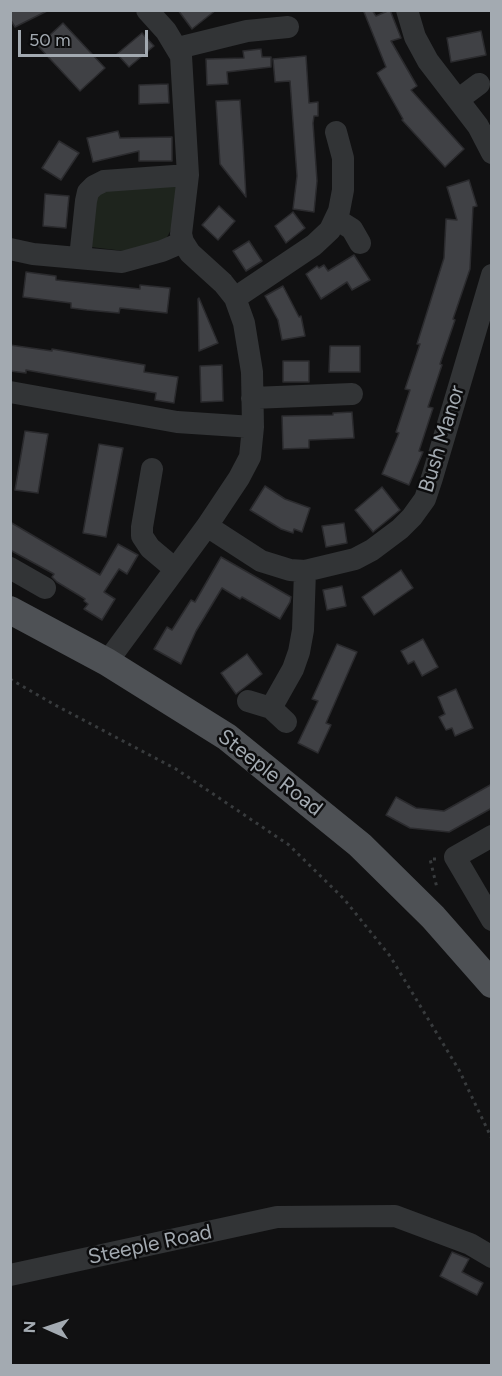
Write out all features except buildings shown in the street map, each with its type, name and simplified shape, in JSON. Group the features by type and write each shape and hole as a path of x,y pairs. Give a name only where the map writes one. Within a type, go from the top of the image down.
{"main road":[{"name":"Steeple Road","path":"10,610 108,662 227,737 360,845 433,917 492,984"}],"street":[{"path":"108,662 174,568 207,526 247,464 252,450 252,398 247,335 235,298 223,283 190,253 183,242 181,225 188,175 184,85 178,48 166,30 147,10"},
{"path":"406,10 415,37 428,61 478,126 492,153"},
{"path":"178,48 274,22"},
{"path":"459,99 479,84"},
{"path":"235,298 314,245 330,230 336,219 343,190 343,158 336,132"},
{"path":"80,258 86,201 88,192 94,186 104,181 188,175"},
{"path":"336,219 352,229 360,243"},
{"path":"10,249 122,262 162,251 183,242"},
{"name":"Bush Manor","path":"207,526 261,561 290,570 305,571 339,564 372,550 400,529 412,517 424,499 492,275"},
{"path":"252,398 352,394"},
{"path":"12,398 177,422 253,427"},
{"path":"152,469 142,536 150,548 174,568"},
{"path":"10,568 45,588"},
{"path":"248,701 278,715 299,652 303,630 305,571"},
{"path":"492,836 455,857 492,920"},
{"name":"Steeple Road","path":"10,1275 277,1217 395,1216 470,1244 492,1257"}],"path":[{"path":"10,679 176,769 289,845 344,899 390,956 459,1070 492,1139"},
{"path":"433,917 441,902 430,859 455,857"}],"shaded area":[{"path":"179,186 173,226 165,241 124,251 91,247 91,211 102,188"}]}
